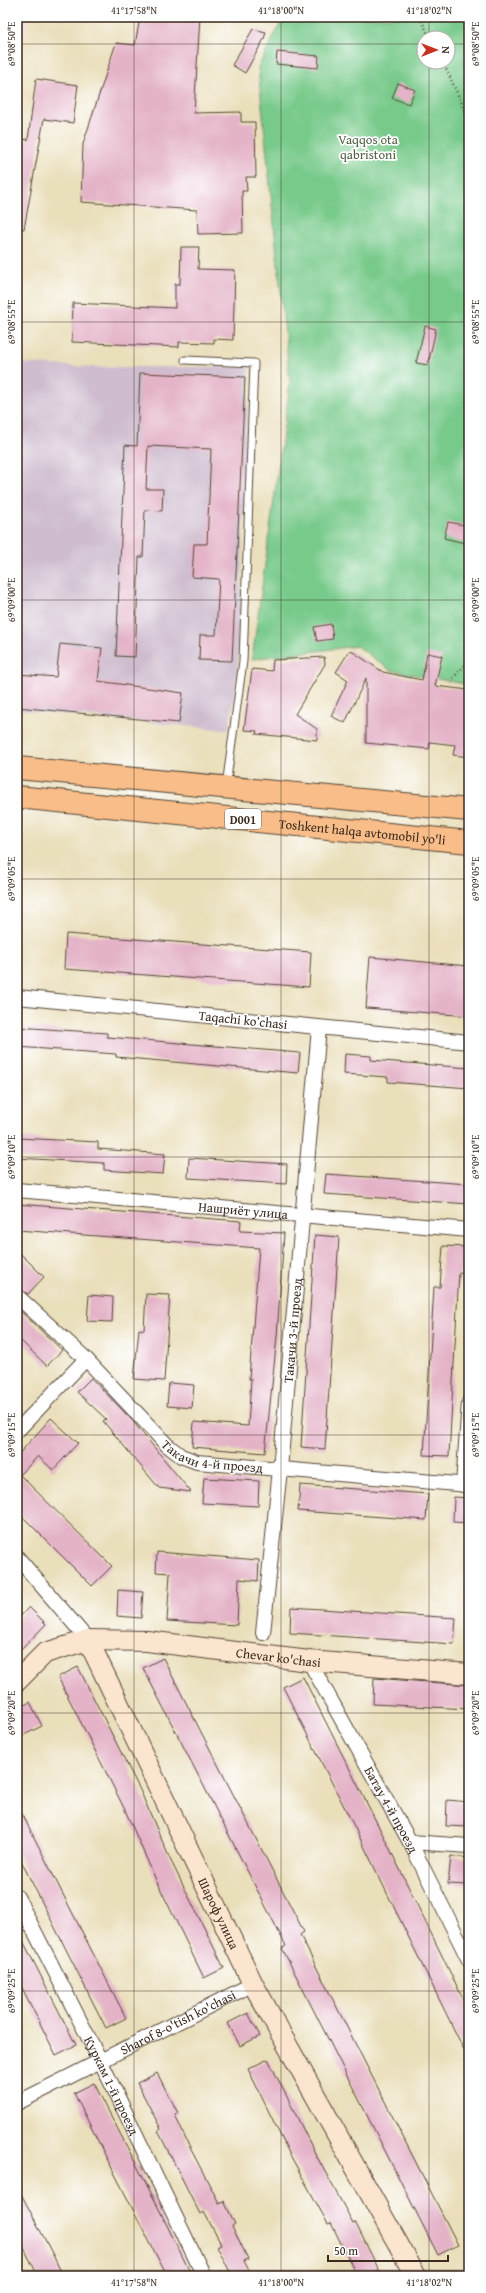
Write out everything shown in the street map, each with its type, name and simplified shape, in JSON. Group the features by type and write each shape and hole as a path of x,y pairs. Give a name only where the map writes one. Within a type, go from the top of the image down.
{"highway":[{"name":"D001","path":"17,768 469,810"},
{"name":"Toshkent halqa avtomobil yo'li","path":"17,797 469,842"}],"street":[{"name":"Taqachi koʻchasi","path":"17,997 469,1042"},
{"name":"Такачи 3-й проезд","path":"263,1633 280,1469 319,1028"},
{"name":"Нашриёт улица","path":"17,1190 302,1214 469,1230"},
{"name":"Такачи 4-й проезд","path":"17,1296 86,1358 167,1445 181,1456 197,1462 466,1485"},
{"path":"17,1431 86,1358"},
{"path":"466,1485 469,1402"},
{"name":"Шароф улица","path":"17,1557 88,1640 253,1984 416,2276"},
{"name":"Chevar ko'chasi","path":"17,1681 45,1653 88,1640 146,1641 308,1661 469,1674"},
{"name":"Батау 4-й проезд","path":"308,1661 410,1842 469,1960"},
{"path":"410,1842 469,1846"},
{"name":"Куркам 1-й проезд","path":"17,1897 101,2062 204,2276"},
{"name":"Sharof 8-o'tish ko'chasi","path":"17,2103 101,2062 253,1984"}],"lane":[{"path":"185,360 254,363 243,661 226,788"}],"path":[{"path":"420,17 426,30"},
{"path":"446,70 469,120"},
{"path":"452,678 469,661"}],"shaded area":[{"path":"17,17 28,17 17,77"},
{"path":"17,363 91,367 249,367 238,669 229,730 17,710"}],"green space":[{"name":"Vaqqos ota qabristoni","path":"284,17 469,17 469,685 390,670 357,646 252,659 290,383 258,67"}],"building":[{"path":"140,17 200,17 194,113 241,112 241,122 255,122 256,177 246,177 247,191 242,191 243,233 198,234 197,210 81,202 83,144 116,43 135,45"},
{"path":"253,29 266,32 264,39 245,73 232,65"},
{"path":"277,52 319,56 318,68 276,64"},
{"path":"36,79 78,85 73,123 44,119 24,229 17,228 17,138 28,140"},
{"path":"398,83 415,90 409,104 392,98"},
{"path":"181,247 199,247 198,269 235,270 233,340 214,339 214,343 179,342 179,347 72,342 73,303 175,308 175,284 180,284"},
{"path":"425,326 436,329 428,365 416,363"},
{"path":"140,373 245,377 232,661 199,660 200,635 216,635 219,579 192,577 194,544 207,544 211,449 148,446 146,489 163,489 162,511 145,510 143,557 139,557 135,657 116,656 125,445 137,446"},
{"path":"448,522 469,526 469,544 444,538"},
{"path":"331,624 333,639 317,641 314,627"},
{"path":"60,644 102,648 98,681 183,693 179,723 17,707 17,674 56,677"},
{"path":"350,650 383,672 422,680 427,653 442,656 435,686 469,690 469,757 453,755 455,745 430,742 429,749 366,743 366,678 345,723 331,716 348,680 336,672"},
{"path":"324,657 325,664 295,714 317,729 317,740 256,734 257,731 244,730 252,669 272,671 273,660"},
{"path":"66,934 311,952 309,987 64,969"},
{"path":"370,957 469,966 469,1016 366,1008"},
{"path":"17,1027 107,1033 107,1037 300,1053 298,1073 116,1057 116,1054 17,1047"},
{"path":"345,1054 371,1056 371,1060 469,1068 469,1088 388,1082 388,1077 344,1074"},
{"path":"17,1138 98,1142 98,1149 165,1154 163,1174 104,1170 104,1163 17,1158"},
{"path":"189,1158 287,1164 286,1184 188,1178"},
{"path":"326,1174 469,1184 469,1204 324,1194"},
{"path":"17,1204 241,1221 240,1231 284,1233 277,1336 265,1453 192,1447 194,1422 248,1426 251,1379 249,1379 259,1248 17,1230"},
{"path":"315,1235 339,1237 325,1449 301,1447"},
{"path":"443,1246 467,1247 465,1273 459,1272 449,1456 424,1455 434,1287 440,1287"},
{"path":"17,1250 44,1277 28,1294 17,1288"},
{"path":"146,1294 170,1295 164,1381 134,1379 139,1329 144,1330"},
{"path":"89,1295 113,1297 112,1322 87,1321"},
{"path":"17,1308 62,1350 47,1366 17,1337"},
{"path":"91,1378 130,1418 191,1492 159,1488 103,1421 106,1419 77,1392"},
{"path":"169,1383 194,1385 192,1408 167,1406"},
{"path":"51,1418 78,1443 53,1470 38,1456 20,1475 112,1566 92,1586 17,1511 17,1456"},
{"path":"204,1478 259,1481 258,1506 202,1503"},
{"path":"300,1485 428,1494 426,1520 298,1511"},
{"path":"454,1497 469,1498 469,1523 453,1522"},
{"path":"157,1552 259,1560 258,1581 239,1579 237,1625 167,1621 170,1573 156,1572"},
{"path":"118,1590 143,1592 141,1618 117,1616"},
{"path":"29,1607 46,1624 17,1654 17,1620"},
{"path":"291,1607 456,1618 454,1644 290,1633"},
{"path":"163,1658 304,1932 300,1935 458,2245 438,2255 282,1948 286,1946 143,1668"},
{"path":"78,1667 140,1790 170,1859 224,1968 204,1978 156,1880 125,1810 58,1677"},
{"path":"303,1677 385,1839 469,2011 469,2060 354,1826 283,1687"},
{"path":"374,1678 469,1685 469,1709 373,1704"},
{"path":"30,1702 42,1726 22,1736 17,1725 17,1709"},
{"path":"447,1800 469,1802 469,1827 446,1826"},
{"path":"17,1804 126,2018 106,2028 17,1853"},
{"path":"451,1856 469,1858 469,1885 448,1884"},
{"path":"17,1929 76,2045 56,2055 17,1978"},
{"path":"248,2013 260,2036 240,2046 228,2023"},
{"path":"268,2059 317,2157 353,2223 355,2222 382,2276 357,2276 331,2223 328,2224 289,2153 248,2069"},
{"path":"157,2073 178,2113 175,2115 188,2144 219,2203 224,2201 235,2224 232,2226 248,2259 244,2261 252,2276 232,2276 217,2246 221,2244 204,2212 200,2214 158,2131 161,2129 137,2083"},
{"path":"94,2083 192,2276 167,2276 101,2147 74,2093"},
{"path":"17,2186 63,2276 38,2276 17,2234"}]}
